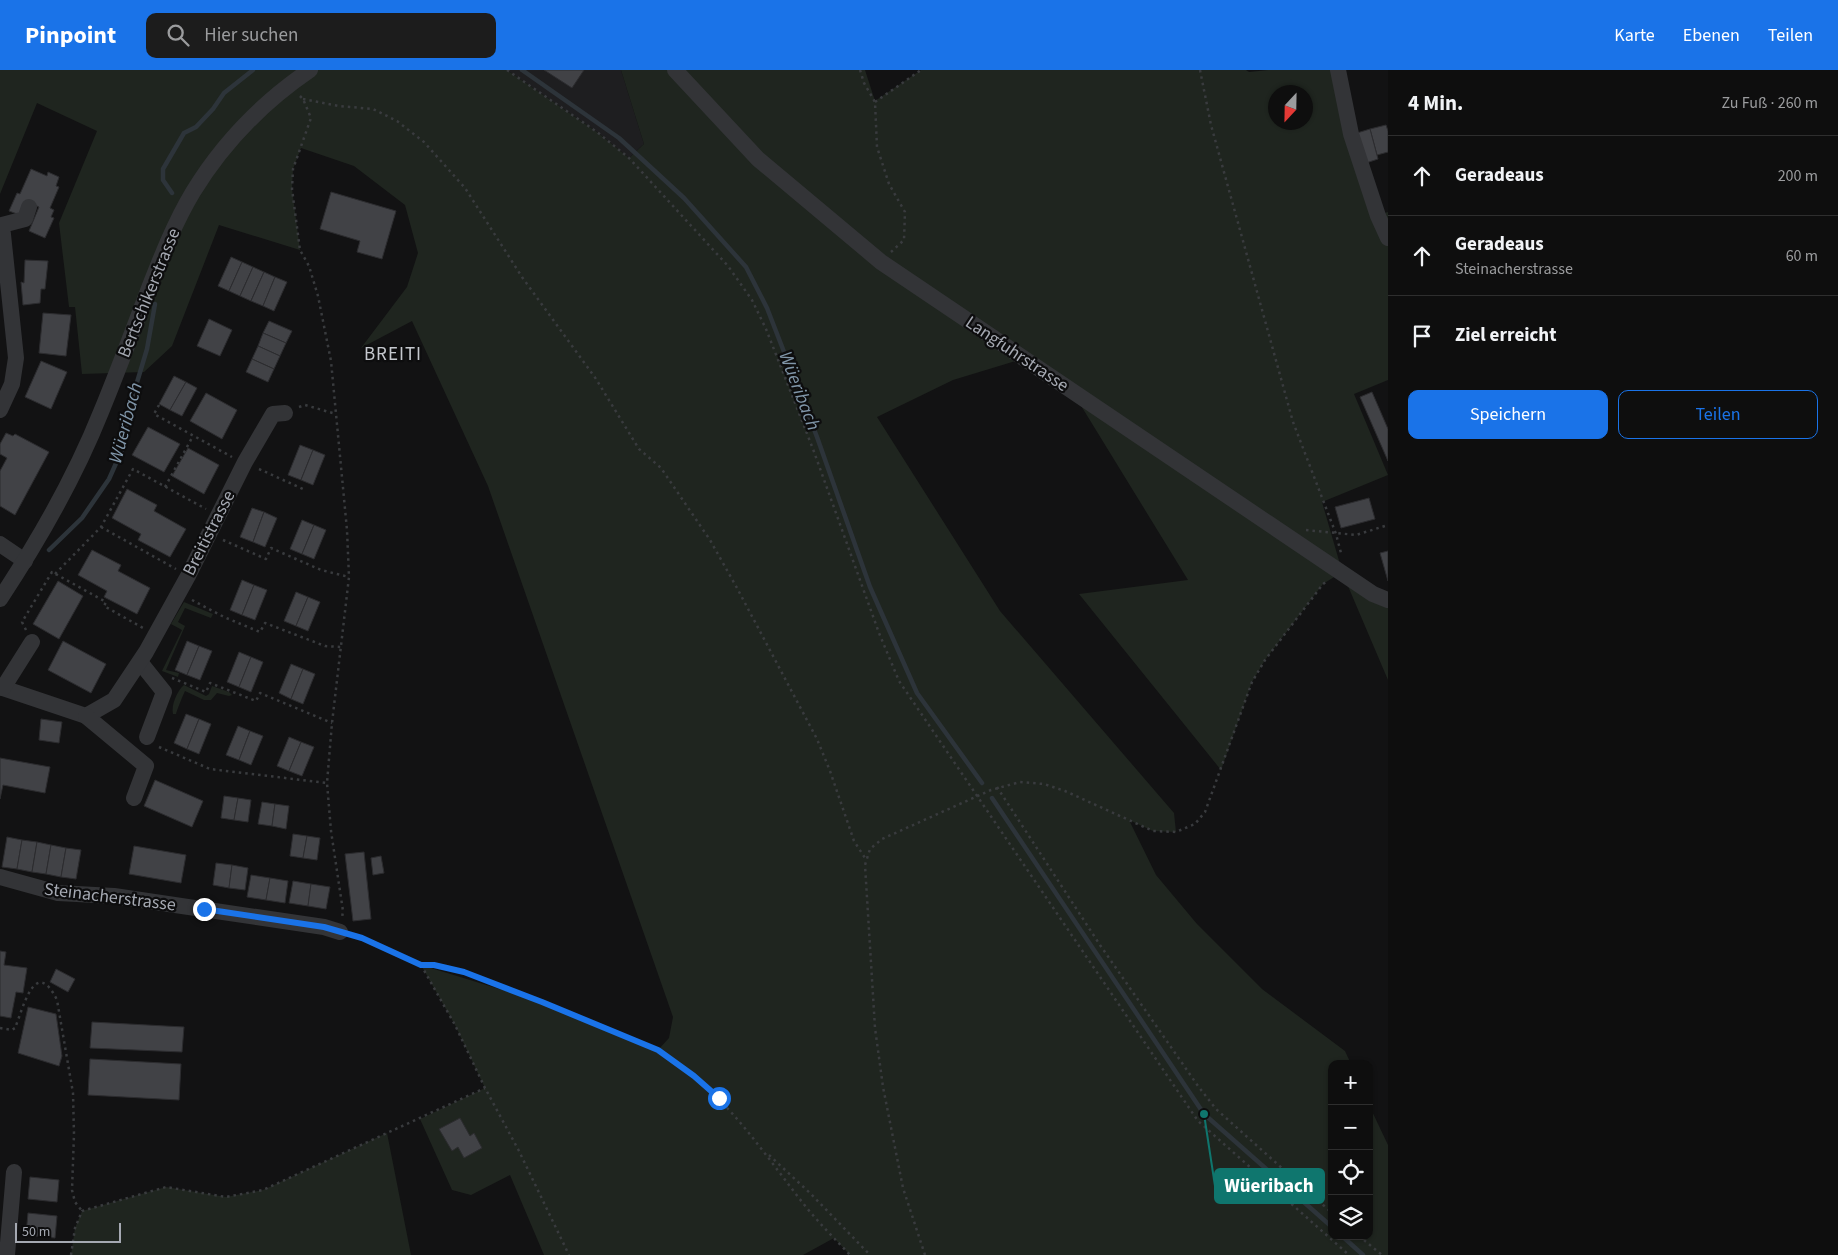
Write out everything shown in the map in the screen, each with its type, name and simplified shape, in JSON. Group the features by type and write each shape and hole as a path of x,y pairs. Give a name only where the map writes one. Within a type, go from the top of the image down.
{"street":[{"name":"Bertschikerstrasse","path":"0,598 25,561 67,485 101,414 168,240 193,192 224,147 252,116 310,70"},
{"name":"Langfuhrstrasse","path":"675,70 758,159 882,262 1342,571 1373,594 1388,600"},
{"path":"1338,70 1351,134 1378,216 1388,238"},
{"path":"0,410 12,384 16,358 2,225 25,218 30,207"},
{"name":"Breitistrasse","path":"86,716 114,700 140,662 188,576 245,463 273,414 285,413"},
{"path":"0,544 25,561"},
{"path":"32,642 2,688 86,716 146,766 134,798"},
{"path":"140,662 164,692 147,737"},
{"name":"Steinacherstrasse","path":"0,877 58,893 114,896 324,927 340,932"},
{"path":"7,1255 14,1172"}],"path":[{"path":"507,70 597,132 629,158 728,266 752,300 766,328 813,448 879,633 899,681 1198,1121 1349,1255"},
{"path":"860,70 864,83 875,102 877,146 890,184 905,212 904,240 882,262"},
{"path":"875,102 920,70"},
{"path":"865,858 870,849 882,840 997,787 1020,782 1049,786 1065,791 1153,831 1176,832 1195,824 1205,812 1252,682 1323,584 1342,571 1343,560 1336,534 1293,422 1211,125 1200,70"},
{"path":"289,85 303,99 310,118 293,169 292,189 300,250 309,266 318,296 331,360 347,530 349,577 327,783 343,911 340,932 362,938 421,965 434,965 464,972 623,1034 658,1050 681,1065 731,1111 807,1208 850,1255"},
{"path":"303,99 373,110 397,121 424,142 464,188 522,276 596,379 639,449 661,468 710,540 737,588 817,739 852,836 865,858 874,1021 883,1087 903,1188 925,1255"},
{"path":"285,413 305,405 336,414"},
{"path":"159,406 154,414 245,463 303,489"},
{"path":"165,487 193,436"},
{"path":"55,574 101,527 133,469 218,516"},
{"path":"1300,530 1356,535 1388,525"},
{"path":"101,527 188,576"},
{"path":"210,533 266,560 271,548 321,570 349,577"},
{"path":"32,642 22,622 52,572 106,602 104,606 155,635"},
{"path":"179,592 199,605 260,632 265,623 325,646 341,647"},
{"path":"170,677 206,692 210,683 256,702 260,693 332,723"},
{"path":"147,737 152,744 210,769 327,783"},
{"path":"997,787 1100,945 1216,1110 1328,1209"},
{"path":"421,965 455,1025 569,1255"},
{"path":"0,1028 12,1030 15,1028 26,996 32,987 40,983 50,986 56,1000 73,1093 72,1190 75,1202 82,1211"},
{"path":"82,1211 166,1187 226,1198 263,1190 485,1088"},
{"path":"764,1151 811,1194 870,1255"},
{"path":"71,1255 75,1228 82,1211"},
{"path":"1364,1240 1382,1255"}],"shaded area":[{"path":"0,70 507,70 597,132 629,158 644,144 621,70 865,70 875,101 921,70 1246,70 1249,72 1268,70 1338,70 1378,215 1388,212 1388,380 1354,394 1388,475 1322,502 1342,571 1388,600 1388,680 1342,572 1323,584 1265,660 1252,682 1221,770 1079,594 1188,580 1072,391 1022,359 953,380 877,417 1000,611 1174,813 1176,832 1153,831 1129,820 1156,875 1197,924 1262,989 1345,1051 1349,1060 1328,1060 1328,1240 1373,1240 1373,1113 1388,1145 1388,1255 850,1255 834,1238 803,1255 544,1255 510,1175 471,1195 452,1190 420,1119 485,1088 455,1025 421,965 542,1002 658,1050 669,1038 673,1017 488,486 412,321 361,348 407,287 418,253 405,205 354,166 301,148 293,169 292,189 300,250 219,225 172,346 144,372 82,374 75,307 69,307 59,223 97,131 37,103 0,194"},
{"path":"507,70 621,70 644,144 629,158 597,132"},
{"path":"184,602 213,614 211,618 185,608 178,622 185,626 166,670 179,673 178,677 162,671 182,630 171,624"},
{"path":"184,685 206,696 209,694 212,686 229,692 232,695 217,693 211,700 204,700 185,691 176,714 173,714 175,698"},
{"path":"387,1133 411,1255 71,1255 75,1228 82,1211 166,1187 226,1197 263,1190"}],"building":[{"path":"544,70 584,70 572,88"},
{"path":"1386,125 1388,131 1388,152 1377,155 1370,129"},
{"path":"1370,129 1378,159 1366,163 1357,133"},
{"path":"31,169 47,176 48,172 59,177 56,186 59,187 50,208 54,210 51,217 54,218 45,238 29,231 39,207 26,201 20,215 9,211 17,193 20,194"},
{"path":"331,192 396,211 382,259 357,252 360,241 320,229"},
{"path":"231,257 242,262 229,291 218,286"},
{"path":"25,260 48,261 45,289 41,289 40,303 23,305 21,282 24,283"},
{"path":"242,262 253,267 240,296 229,291"},
{"path":"253,267 264,272 251,301 240,296"},
{"path":"264,272 275,277 263,306 251,301"},
{"path":"275,277 287,282 274,311 263,306"},
{"path":"43,313 71,315 66,356 39,353"},
{"path":"209,319 232,330 220,356 197,346"},
{"path":"269,321 292,331 286,343 263,333"},
{"path":"263,333 286,343 280,356 258,346"},
{"path":"258,346 280,356 274,369 252,359"},
{"path":"252,359 274,369 268,382 246,372"},
{"path":"41,361 67,372 51,409 25,397"},
{"path":"174,376 186,382 170,410 159,404"},
{"path":"186,382 197,388 182,416 170,410"},
{"path":"1372,392 1388,429 1388,461 1360,397"},
{"path":"206,393 237,410 222,439 190,421"},
{"path":"148,427 180,444 164,472 132,455"},
{"path":"6,433 13,436 15,434 49,452 15,515 0,506 0,471 7,458 0,454 0,444"},
{"path":"300,445 313,450 301,480 288,475"},
{"path":"188,448 219,465 204,494 172,476"},
{"path":"313,450 325,455 313,485 301,480"},
{"path":"127,489 157,505 154,511 186,529 170,557 138,540 141,534 112,518"},
{"path":"1369,498 1375,519 1341,528 1335,507"},
{"path":"252,508 264,512 253,542 240,537"},
{"path":"264,512 277,518 265,547 253,542"},
{"path":"302,520 314,525 302,554 290,549"},
{"path":"314,525 326,530 314,559 302,554"},
{"path":"92,550 121,565 118,571 150,588 137,614 104,597 107,591 78,575"},
{"path":"1388,551 1388,581 1380,553"},
{"path":"242,580 254,585 242,615 230,610"},
{"path":"58,581 83,596 59,639 33,624"},
{"path":"254,585 267,590 255,620 242,615"},
{"path":"296,592 308,597 296,626 284,621"},
{"path":"308,597 320,602 308,631 296,626"},
{"path":"63,641 106,664 91,693 48,670"},
{"path":"187,641 199,646 187,675 175,670"},
{"path":"199,646 212,651 200,680 187,675"},
{"path":"239,652 251,657 239,687 227,682"},
{"path":"251,657 263,662 251,692 239,687"},
{"path":"291,664 303,669 291,699 279,693"},
{"path":"303,669 315,674 303,704 291,699"},
{"path":"186,714 199,719 187,749 174,743"},
{"path":"41,719 62,722 59,743 39,740"},
{"path":"199,719 211,724 199,754 187,749"},
{"path":"238,726 250,731 239,760 226,755"},
{"path":"250,731 263,736 251,765 239,760"},
{"path":"289,737 301,742 289,771 277,766"},
{"path":"301,742 314,747 302,776 289,771"},
{"path":"0,758 50,767 45,793 3,785 0,799"},
{"path":"155,780 203,801 192,827 144,806"},
{"path":"224,796 238,798 234,820 221,818"},
{"path":"238,798 251,800 248,822 234,820"},
{"path":"262,802 275,804 272,826 258,824"},
{"path":"275,804 289,806 286,829 272,826"},
{"path":"293,834 307,836 303,858 290,856"},
{"path":"307,836 320,838 317,860 303,858"},
{"path":"7,837 22,840 17,869 2,867"},
{"path":"22,840 37,842 32,872 17,869"},
{"path":"37,842 51,845 46,874 32,872"},
{"path":"51,845 66,848 61,877 46,874"},
{"path":"134,846 186,855 181,883 129,874"},
{"path":"66,848 81,850 76,879 61,877"},
{"path":"364,852 371,919 353,921 345,854"},
{"path":"381,856 384,873 373,875 371,858"},
{"path":"216,863 232,865 229,888 213,885"},
{"path":"232,865 248,868 245,890 229,888"},
{"path":"251,875 270,878 266,900 247,897"},
{"path":"270,878 288,881 285,903 266,900"},
{"path":"293,881 311,884 308,906 289,903"},
{"path":"311,884 330,887 326,909 308,906"},
{"path":"0,951 6,952 4,965 27,968 23,993 16,992 11,1018 0,1016"},
{"path":"56,969 75,979 68,992 50,982"},
{"path":"28,1007 56,1014 62,1056 59,1066 18,1053"},
{"path":"92,1022 184,1027 182,1052 90,1048"},
{"path":"90,1059 181,1064 179,1100 88,1095"},
{"path":"460,1118 470,1136 474,1133 482,1148 464,1158 458,1147 452,1151 439,1129"},
{"path":"30,1177 59,1180 57,1202 28,1199"},
{"path":"28,1213 57,1216 55,1238 26,1235"}],"waterway":[{"name":"Wüeribach","path":"172,193 163,180 163,169 184,133 196,127 213,109 224,93 253,70"},
{"name":"Wüeribach","path":"522,70 619,138 684,198 746,267 767,308 817,437 870,587 917,693 982,783"},
{"name":"Wüeribach","path":"49,550 82,518 109,479 122,450 129,409 147,349 155,304"},
{"name":"Wüeribach","path":"992,798 1204,1114 1328,1223"},
{"name":"Wüeribach","path":"1346,1240 1363,1255"}],"place":[{"name":"Wüeribach","path":"1204,1114"}],"district":[{"name":"BREITI","path":"393,354"}],"route":[{"path":"204,909 324,927 362,938 421,965 434,965 464,972 658,1050 681,1065 719,1098"}]}
